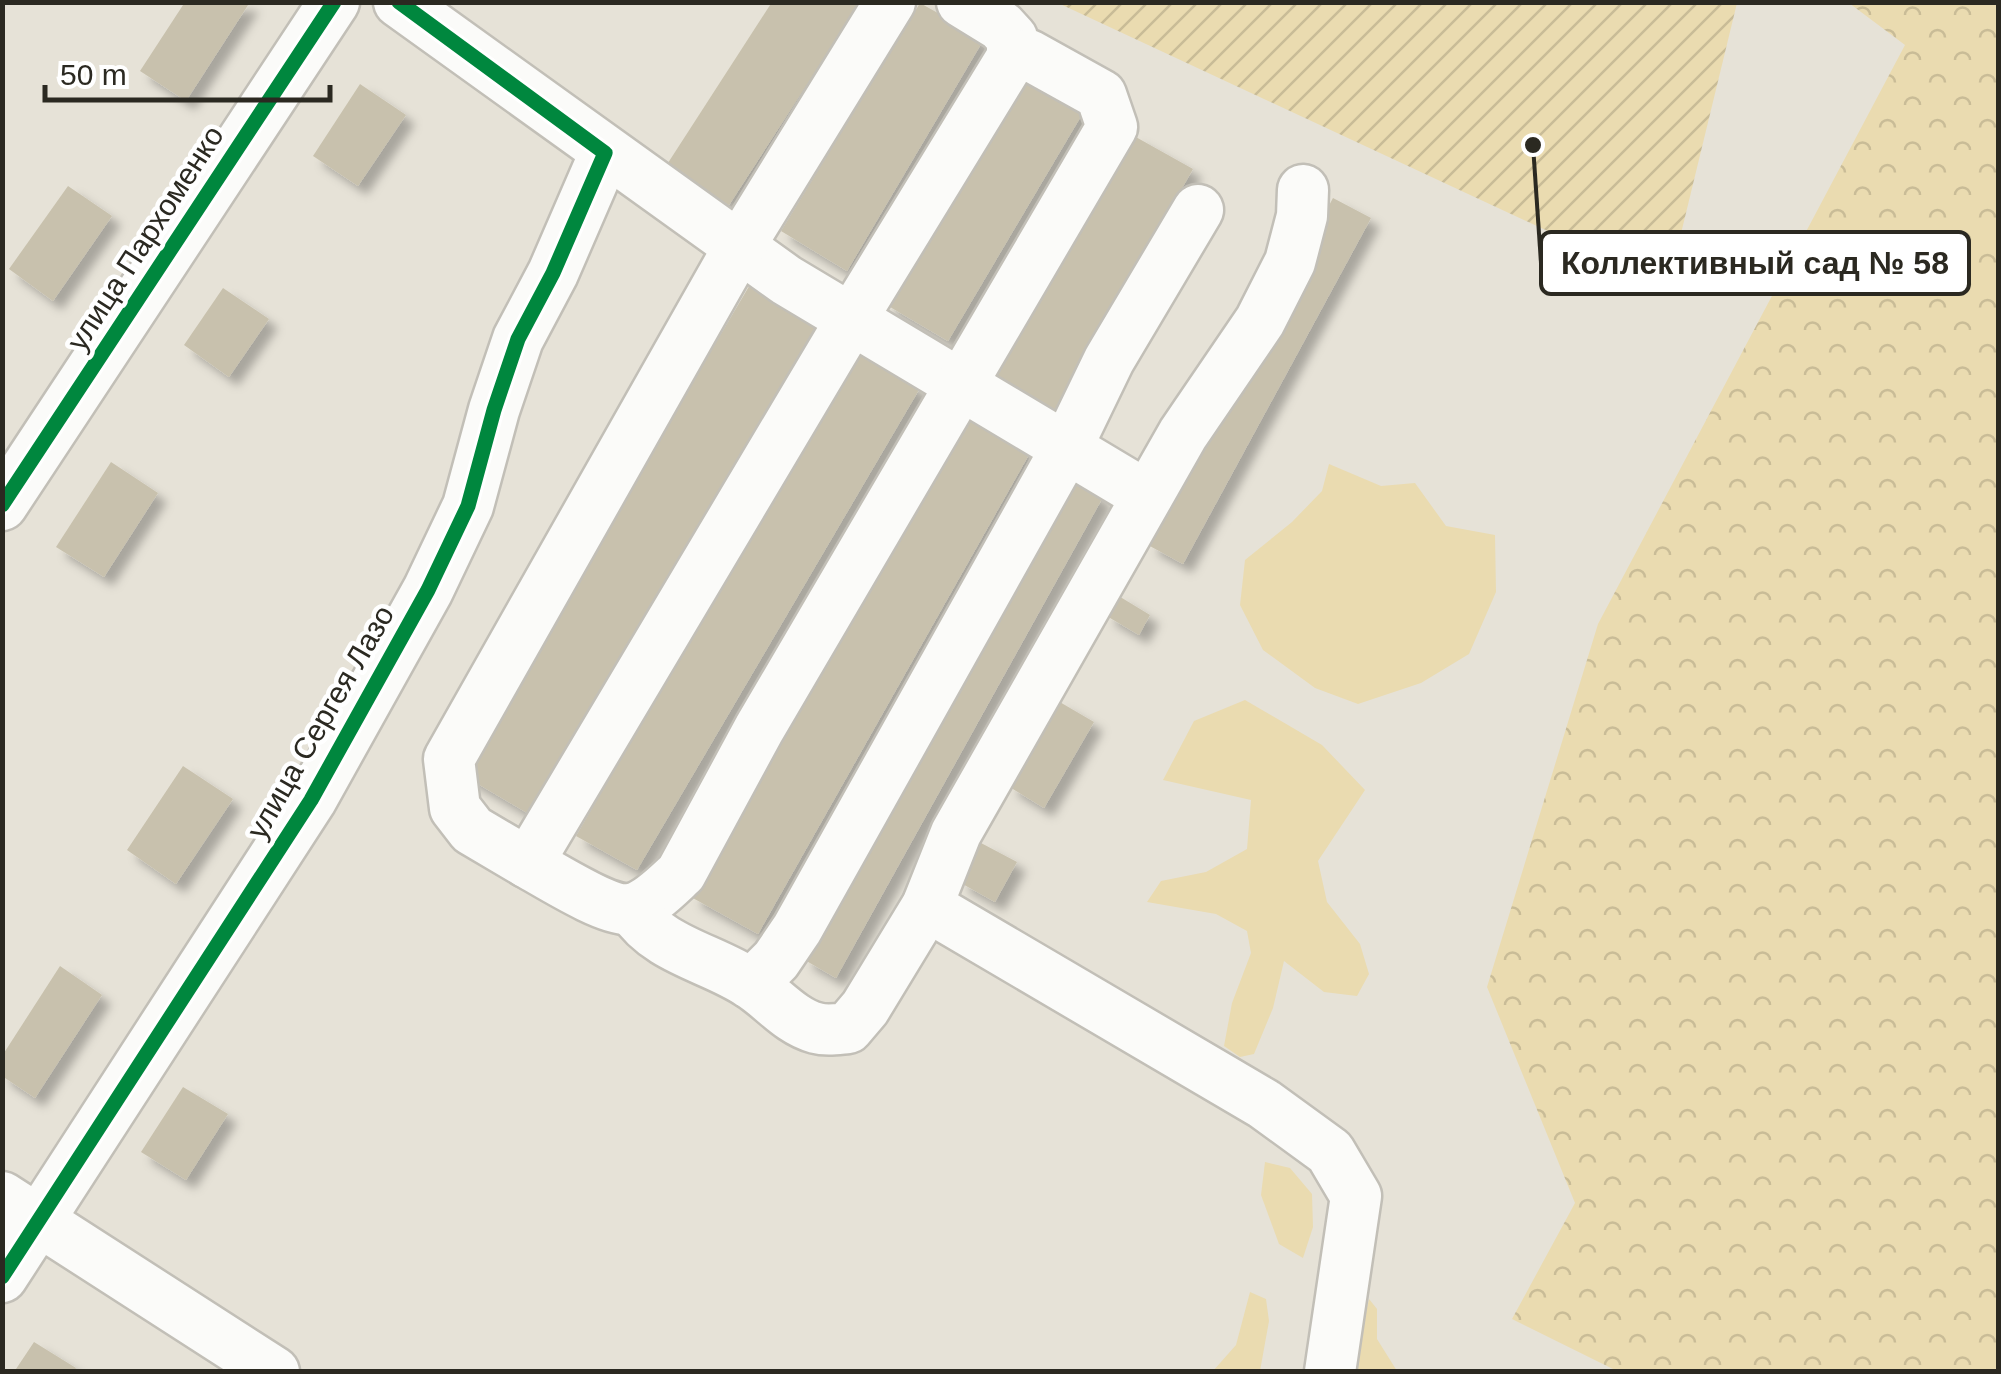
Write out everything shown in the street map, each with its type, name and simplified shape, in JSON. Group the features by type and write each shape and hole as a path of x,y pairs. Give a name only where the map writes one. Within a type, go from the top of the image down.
{"street":[{"name":"улица Пархоменко","path":"2,504 334,2"},
{"path":"399,2 740,248 851,320 1147,496"},
{"path":"890,2 740,248 449,758 455,808 472,830 588,896 632,909 681,873 759,729 1112,127 1102,95 1029,55 1012,57"},
{"path":"528,863 1012,57 1012,38 1001,26 962,2"},
{"name":"улица Сергея Лазо","path":"2,1277 21,1209 312,800 428,590 468,506 518,339 553,273 605,153"},
{"path":"632,909 639,920 662,938 752,984 792,1017 815,1028 848,1028 865,1008 926,906 956,833 1183,434 1260,321 1290,262 1302,216 1303,190"},
{"path":"752,984 776,960 797,929 1066,449 1109,360 1198,210"},
{"path":"926,906 1264,1104 1330,1152 1356,1196 1330,1372"},
{"path":"21,1209 274,1372"}],"green space":[{"path":"1058,3 1737,3 1668,287"},
{"path":"1849,3 1998,3 1998,1371 1617,1371 1512,1319 1575,1203 1487,987 1598,624 1905,45"},
{"path":"1329,464 1381,486 1415,483 1446,526 1495,535 1496,592 1469,654 1421,683 1358,704 1315,688 1263,650 1240,605 1245,560 1292,522 1322,491"},
{"path":"1245,700 1322,745 1365,790 1318,861 1327,902 1360,944 1369,974 1357,996 1324,992 1284,961 1273,1008 1254,1054 1240,1057 1224,1046 1232,1003 1251,953 1247,931 1216,914 1147,902 1161,881 1206,872 1247,849 1251,800 1163,780 1194,721"},
{"path":"1265,1162 1290,1168 1312,1194 1313,1227 1303,1258 1279,1244 1261,1195"},
{"path":"1250,1292 1266,1299 1269,1321 1260,1371 1213,1371 1236,1345"},
{"path":"1369,1299 1377,1309 1377,1339 1397,1371 1353,1372"}],"building":[{"path":"185,2 250,2 186,101 140,71"},
{"path":"772,2 860,2 729,205 666,166"},
{"path":"920,3 984,39 847,271 781,231"},
{"path":"1026,70 1087,106 948,341 885,304"},
{"path":"360,84 406,115 358,186 313,156"},
{"path":"1134,136 1193,169 1054,411 994,376"},
{"path":"68,186 112,216 53,301 9,269"},
{"path":"1333,198 1371,218 1183,564 1148,545"},
{"path":"751,283 818,322 529,814 461,774"},
{"path":"223,288 269,319 229,377 184,345"},
{"path":"856,350 920,388 637,870 576,836"},
{"path":"965,414 1031,451 758,934 691,897"},
{"path":"111,462 158,493 104,577 56,547"},
{"path":"1070,478 1103,497 836,978 803,959"},
{"path":"1117,595 1150,615 1139,635 1105,615"},
{"path":"1058,701 1094,722 1044,808 1008,786"},
{"path":"183,766 233,799 176,884 127,850"},
{"path":"981,843 1017,862 995,902 959,882"},
{"path":"60,966 102,995 35,1098 2,1076 2,1056"},
{"path":"183,1087 228,1114 186,1180 141,1152"},
{"path":"34,1342 76,1368 74,1372 14,1372"}],"cycle path":[{"path":"2,505 334,2"},
{"path":"2,1277 311,800 428,590 468,506 518,339 553,273 605,153 399,2"}],"place":[{"name":"Коллективный сад № 58","path":"1533,145"}]}
